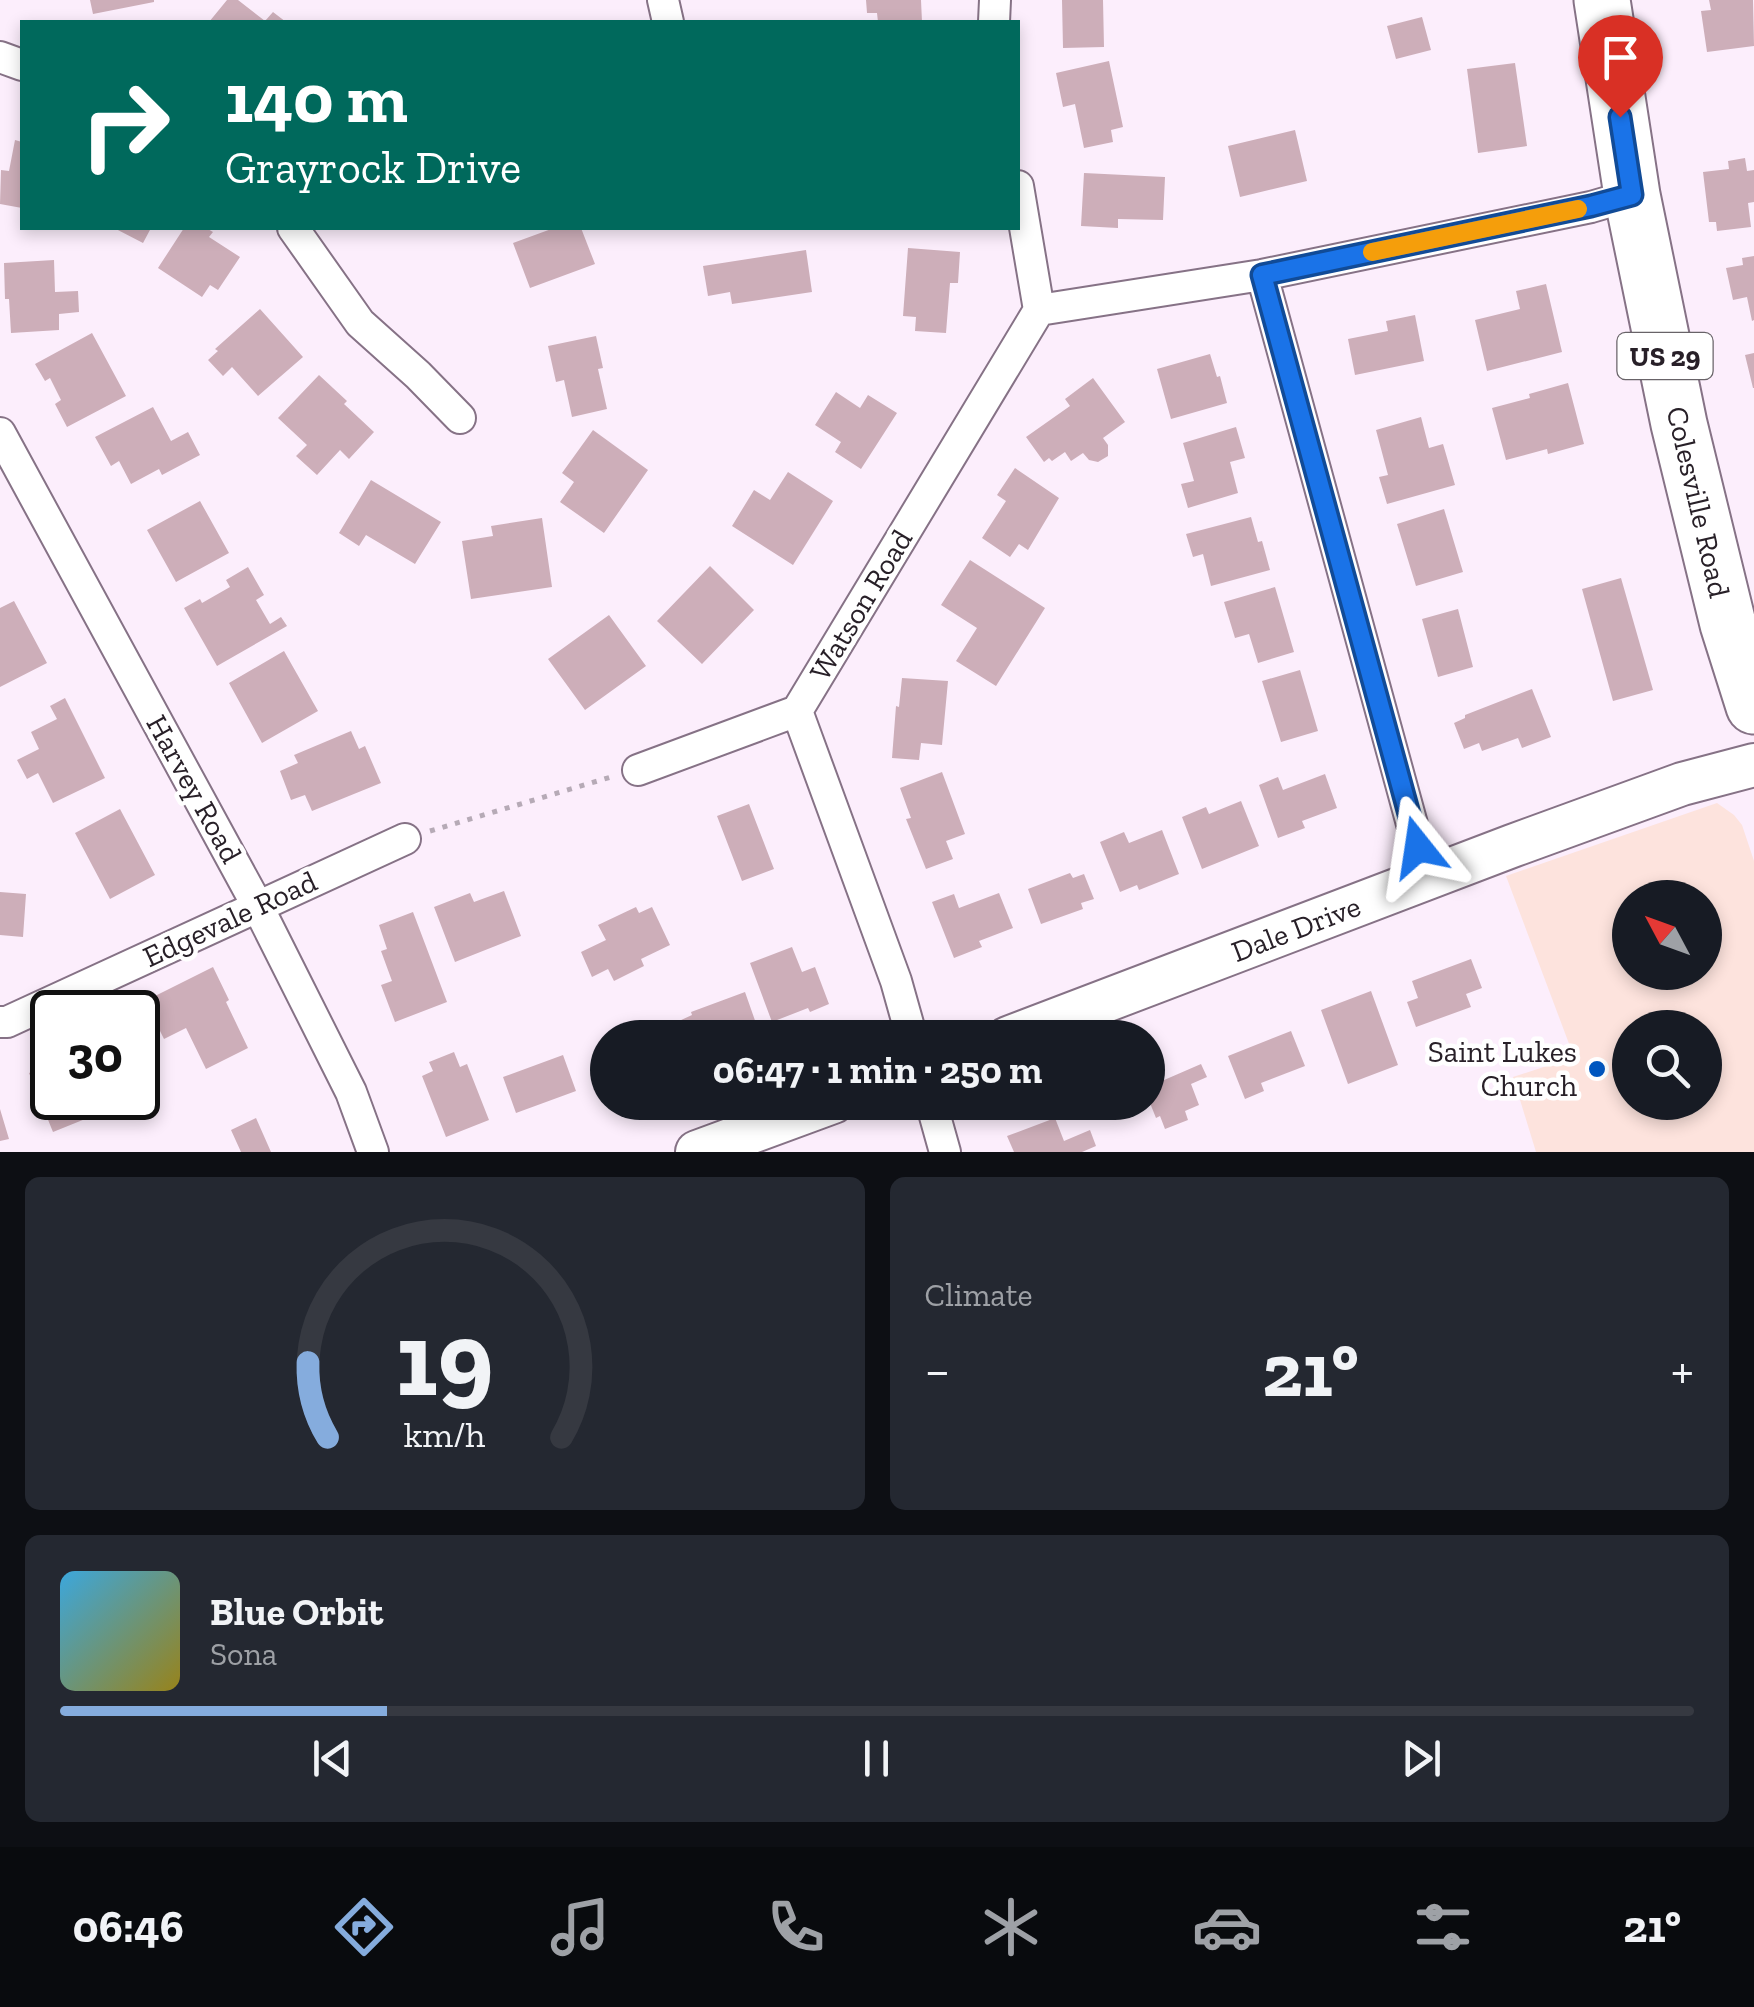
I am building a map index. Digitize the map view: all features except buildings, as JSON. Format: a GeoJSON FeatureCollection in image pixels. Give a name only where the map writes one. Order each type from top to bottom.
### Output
{"type":"FeatureCollection","features":[{"type":"Feature","properties":{"kind":"highway","name":"Colesville Road"},"geometry":{"type":"LineString","coordinates":[[1602,0],[1632,195],[1679,424],[1728,624],[1754,706]]}},
{"type":"Feature","properties":{"kind":"street"},"geometry":{"type":"LineString","coordinates":[[1020,198],[1039,310],[1262,275],[1632,195]]}},
{"type":"Feature","properties":{"kind":"street"},"geometry":{"type":"LineString","coordinates":[[294,230],[360,323],[460,418]]}},
{"type":"Feature","properties":{"kind":"street"},"geometry":{"type":"LineString","coordinates":[[1262,275],[1426,879]]}},
{"type":"Feature","properties":{"kind":"street","name":"Watson Road"},"geometry":{"type":"LineString","coordinates":[[907,1020],[797,711],[1039,310]]}},
{"type":"Feature","properties":{"kind":"street","name":"Harvey Road"},"geometry":{"type":"LineString","coordinates":[[0,433],[257,906],[350,1092],[373,1152]]}},
{"type":"Feature","properties":{"kind":"street"},"geometry":{"type":"LineString","coordinates":[[638,770],[797,711]]}},
{"type":"Feature","properties":{"kind":"street","name":"Dale Drive"},"geometry":{"type":"LineString","coordinates":[[1055,1020],[1682,784],[1754,765]]}},
{"type":"Feature","properties":{"kind":"street","name":"Edgevale Road"},"geometry":{"type":"LineString","coordinates":[[0,1022],[8,1022],[405,838]]}},
{"type":"Feature","properties":{"kind":"street"},"geometry":{"type":"LineString","coordinates":[[697,1152],[784,1120]]}},
{"type":"Feature","properties":{"kind":"street"},"geometry":{"type":"LineString","coordinates":[[935,1120],[945,1152]]}},
{"type":"Feature","properties":{"kind":"path"},"geometry":{"type":"LineString","coordinates":[[405,838],[638,770]]}},
{"type":"Feature","properties":{"kind":"shaded area"},"geometry":{"type":"Polygon","coordinates":[[[1717,803],[1742,825],[1754,861],[1754,1152],[1536,1152],[1513,1077],[1574,1057],[1506,876],[1717,803]]]}},
{"type":"Feature","properties":{"kind":"slow traffic"},"geometry":{"type":"LineString","coordinates":[[1372,252],[1578,209]]}},
{"type":"Feature","properties":{"kind":"place","name":"Saint Lukes Church"},"geometry":{"type":"Point","coordinates":[1597,1069]}},
{"type":"Feature","properties":{"kind":"route"},"geometry":{"type":"LineString","coordinates":[[1418,847],[1262,275],[1632,195],[1620,117]]}}]}
